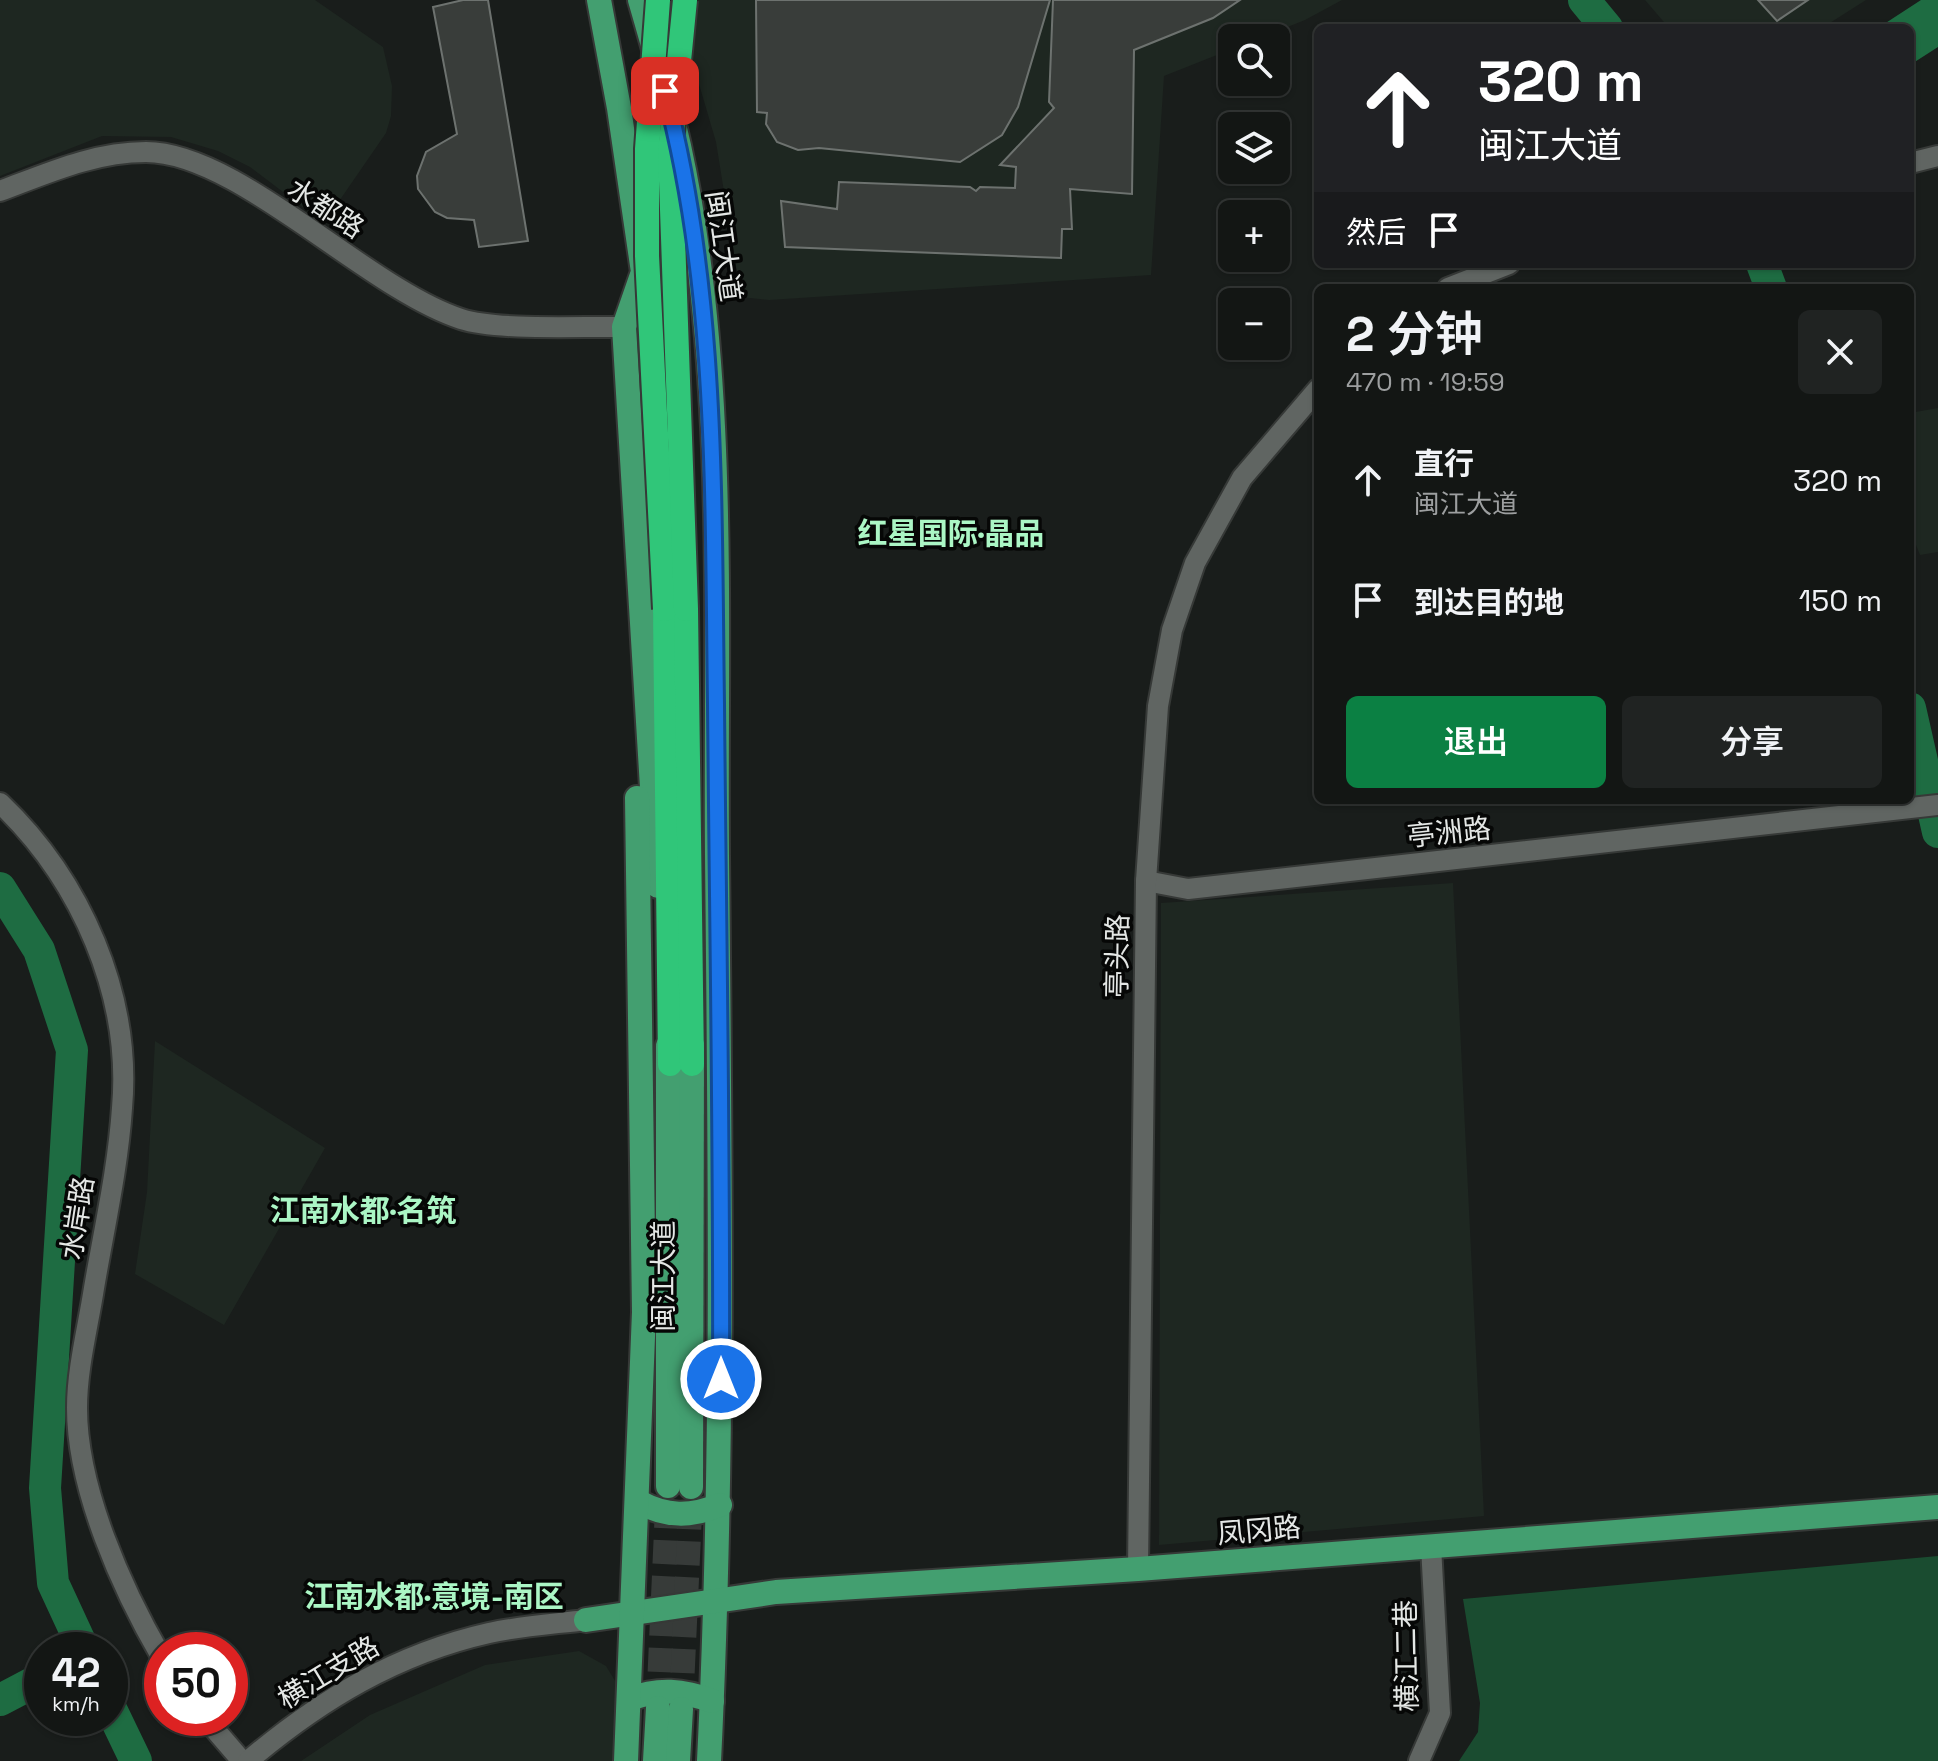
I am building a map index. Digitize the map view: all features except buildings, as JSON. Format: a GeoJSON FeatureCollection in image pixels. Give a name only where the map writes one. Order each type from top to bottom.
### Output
{"type":"FeatureCollection","features":[{"type":"Feature","properties":{"kind":"highway"},"geometry":{"type":"LineString","coordinates":[[658,0],[647,149],[647,256],[675,609]]}},
{"type":"Feature","properties":{"kind":"highway"},"geometry":{"type":"LineString","coordinates":[[681,1064],[670,152],[685,0]]}},
{"type":"Feature","properties":{"kind":"main road"},"geometry":{"type":"LineString","coordinates":[[599,0],[619,108],[643,272],[624,327],[633,500],[681,1064]]}},
{"type":"Feature","properties":{"kind":"main road","name":"闽江大道"},"geometry":{"type":"LineString","coordinates":[[640,0],[679,147],[702,299],[713,505]]}},
{"type":"Feature","properties":{"kind":"main road"},"geometry":{"type":"LineString","coordinates":[[626,1761],[639,1502],[644,1312],[633,500]]}},
{"type":"Feature","properties":{"kind":"main road"},"geometry":{"type":"LineString","coordinates":[[681,1064],[713,505]]}},
{"type":"Feature","properties":{"kind":"main road"},"geometry":{"type":"LineString","coordinates":[[709,1761],[720,1505],[713,505]]}},
{"type":"Feature","properties":{"kind":"main road","name":"闽江大道"},"geometry":{"type":"LineString","coordinates":[[680,1486],[681,1064]]}},
{"type":"Feature","properties":{"kind":"main road"},"geometry":{"type":"LineString","coordinates":[[639,1502],[659,1513],[696,1514],[720,1505]]}},
{"type":"Feature","properties":{"kind":"main road","name":"凤冈路"},"geometry":{"type":"LineString","coordinates":[[586,1620],[793,1591],[1138,1569],[1938,1507]]}},
{"type":"Feature","properties":{"kind":"main road"},"geometry":{"type":"LineString","coordinates":[[629,1699],[652,1691],[690,1692],[712,1701]]}},
{"type":"Feature","properties":{"kind":"main road"},"geometry":{"type":"LineString","coordinates":[[655,1761],[669,1708],[678,1761]]}},
{"type":"Feature","properties":{"kind":"street"},"geometry":{"type":"LineString","coordinates":[[650,36],[666,0]]}},
{"type":"Feature","properties":{"kind":"street","name":"水都路"},"geometry":{"type":"LineString","coordinates":[[0,191],[87,159],[148,152],[193,161],[255,195],[408,293],[462,320],[523,326],[624,327]]}},
{"type":"Feature","properties":{"kind":"street"},"geometry":{"type":"LineString","coordinates":[[1914,162],[1938,156]]}},
{"type":"Feature","properties":{"kind":"street"},"geometry":{"type":"LineString","coordinates":[[1458,284],[1499,268]]}},
{"type":"Feature","properties":{"kind":"street","name":"亭头路"},"geometry":{"type":"LineString","coordinates":[[1138,1569],[1146,881],[1158,706],[1165,659],[1181,599],[1195,563],[1242,478],[1314,394]]}},
{"type":"Feature","properties":{"kind":"street","name":"水岸路"},"geometry":{"type":"LineString","coordinates":[[0,803],[37,842],[71,894],[102,964],[118,1025],[123,1108],[77,1408],[84,1462],[101,1527],[148,1632]]}},
{"type":"Feature","properties":{"kind":"street","name":"亭洲路"},"geometry":{"type":"LineString","coordinates":[[1146,881],[1188,889],[1938,805]]}},
{"type":"Feature","properties":{"kind":"street","name":"横江二巷"},"geometry":{"type":"LineString","coordinates":[[1419,1761],[1440,1713],[1431,1546]]}},
{"type":"Feature","properties":{"kind":"street","name":"横江支路"},"geometry":{"type":"LineString","coordinates":[[245,1761],[315,1709],[398,1661],[488,1633],[586,1620]]}},
{"type":"Feature","properties":{"kind":"street"},"geometry":{"type":"LineString","coordinates":[[222,1736],[245,1761]]}},
{"type":"Feature","properties":{"kind":"shaded area"},"geometry":{"type":"Polygon","coordinates":[[[0,0],[315,0],[383,47],[392,86],[391,116],[386,133],[324,223],[250,167],[218,151],[171,137],[102,136],[0,176],[0,0]]]}},
{"type":"Feature","properties":{"kind":"shaded area"},"geometry":{"type":"Polygon","coordinates":[[[697,0],[1342,0],[1290,26],[1218,24],[1218,55],[1164,76],[1151,275],[769,300],[741,297],[716,142],[689,50],[697,0]]]}},
{"type":"Feature","properties":{"kind":"shaded area"},"geometry":{"type":"Polygon","coordinates":[[[1645,0],[1866,0],[1828,24],[1666,24],[1645,0]]]}},
{"type":"Feature","properties":{"kind":"shaded area"},"geometry":{"type":"Polygon","coordinates":[[[1921,0],[1938,0],[1938,47],[1914,62],[1914,24],[1884,24],[1921,0]]]}},
{"type":"Feature","properties":{"kind":"shaded area"},"geometry":{"type":"Polygon","coordinates":[[[1938,408],[1938,552],[1920,555],[1914,540],[1914,412],[1938,408]]]}},
{"type":"Feature","properties":{"kind":"shaded area"},"geometry":{"type":"Polygon","coordinates":[[[1453,883],[1484,1516],[1159,1545],[1161,903],[1453,883]]]}},
{"type":"Feature","properties":{"kind":"shaded area"},"geometry":{"type":"Polygon","coordinates":[[[155,1041],[325,1148],[224,1325],[135,1274],[147,1192],[155,1041]]]}},
{"type":"Feature","properties":{"kind":"shaded area"},"geometry":{"type":"Polygon","coordinates":[[[1938,1556],[1938,1761],[1459,1761],[1478,1732],[1480,1703],[1463,1599],[1938,1556]]]}},
{"type":"Feature","properties":{"kind":"shaded area"},"geometry":{"type":"Polygon","coordinates":[[[579,1651],[606,1666],[617,1684],[613,1761],[301,1761],[370,1715],[485,1665],[579,1651]]]}},
{"type":"Feature","properties":{"kind":"waterway"},"geometry":{"type":"LineString","coordinates":[[1584,0],[1604,24]]}},
{"type":"Feature","properties":{"kind":"waterway"},"geometry":{"type":"LineString","coordinates":[[1764,268],[1770,284]]}},
{"type":"Feature","properties":{"kind":"waterway"},"geometry":{"type":"LineString","coordinates":[[1914,726],[1938,832]]}},
{"type":"Feature","properties":{"kind":"waterway"},"geometry":{"type":"LineString","coordinates":[[0,888],[39,950],[72,1050],[45,1488],[53,1583],[76,1632]]}},
{"type":"Feature","properties":{"kind":"waterway"},"geometry":{"type":"LineString","coordinates":[[0,1700],[24,1687]]}},
{"type":"Feature","properties":{"kind":"waterway"},"geometry":{"type":"LineString","coordinates":[[124,1736],[136,1761]]}},
{"type":"Feature","properties":{"kind":"tunnel"},"geometry":{"type":"LineString","coordinates":[[658,1708],[668,1486]]}},
{"type":"Feature","properties":{"kind":"tunnel"},"geometry":{"type":"LineString","coordinates":[[681,1709],[691,1492]]}},
{"type":"Feature","properties":{"kind":"district","name":"红星国际·晶品"},"geometry":{"type":"Point","coordinates":[951,534]}},
{"type":"Feature","properties":{"kind":"district","name":"江南水都·名筑"},"geometry":{"type":"Point","coordinates":[363,1211]}},
{"type":"Feature","properties":{"kind":"district","name":"江南水都·意境-南区"},"geometry":{"type":"Point","coordinates":[434,1597]}},
{"type":"Feature","properties":{"kind":"route"},"geometry":{"type":"LineString","coordinates":[[665,91],[679,147],[699,275],[712,445],[721,1379]]}}]}
